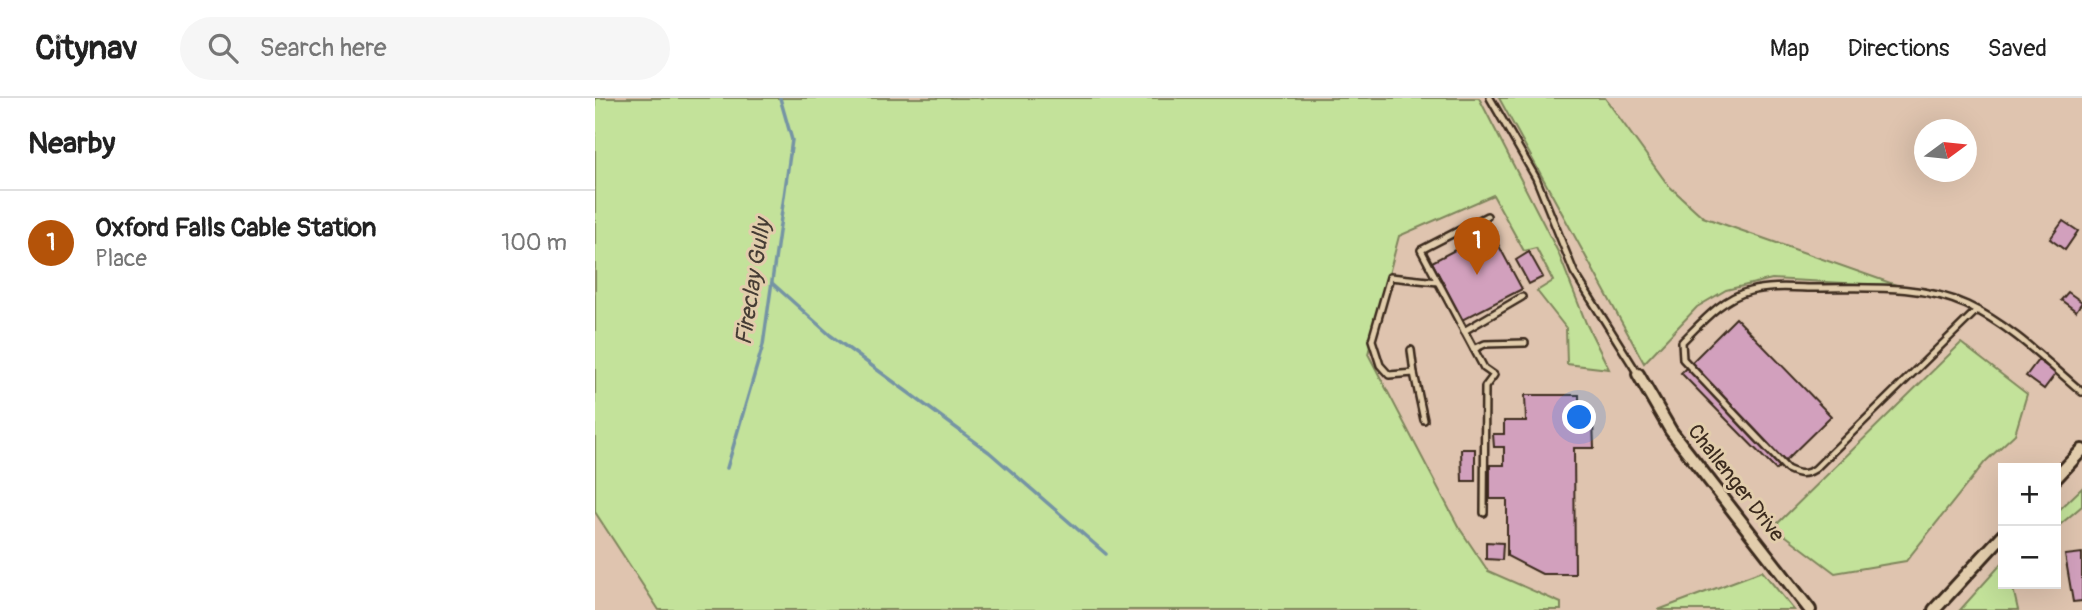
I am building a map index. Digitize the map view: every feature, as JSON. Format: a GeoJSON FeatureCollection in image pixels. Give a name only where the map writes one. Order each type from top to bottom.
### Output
{"type":"FeatureCollection","features":[{"type":"Feature","properties":{"kind":"street","name":"Challenger Drive"},"geometry":{"type":"LineString","coordinates":[[1638,374],[1671,431],[1810,610]]}},
{"type":"Feature","properties":{"kind":"street"},"geometry":{"type":"LineString","coordinates":[[2061,473],[2082,450]]}},
{"type":"Feature","properties":{"kind":"street"},"geometry":{"type":"LineString","coordinates":[[1934,610],[1998,540]]}},
{"type":"Feature","properties":{"kind":"lane"},"geometry":{"type":"LineString","coordinates":[[1490,98],[1536,178],[1574,272],[1638,374]]}},
{"type":"Feature","properties":{"kind":"lane"},"geometry":{"type":"LineString","coordinates":[[1484,513],[1485,387],[1494,375],[1484,368],[1421,250],[1487,216]]}},
{"type":"Feature","properties":{"kind":"lane"},"geometry":{"type":"LineString","coordinates":[[1414,373],[1388,375],[1380,365],[1372,340],[1390,277],[1438,282]]}},
{"type":"Feature","properties":{"kind":"lane"},"geometry":{"type":"LineString","coordinates":[[1976,311],[1807,474],[1787,469],[1683,359],[1682,342],[1713,310],[1749,291],[1776,288],[1907,290],[1942,296],[1967,305],[2018,337],[2082,392]]}},
{"type":"Feature","properties":{"kind":"lane"},"geometry":{"type":"LineString","coordinates":[[1464,331],[1522,297]]}},
{"type":"Feature","properties":{"kind":"lane"},"geometry":{"type":"LineString","coordinates":[[1474,349],[1485,344],[1525,343]]}},
{"type":"Feature","properties":{"kind":"lane"},"geometry":{"type":"LineString","coordinates":[[1411,350],[1425,420]]}},
{"type":"Feature","properties":{"kind":"green space"},"geometry":{"type":"Polygon","coordinates":[[[595,98],[1479,98],[1558,252],[1586,323],[1609,369],[1567,364],[1566,328],[1537,291],[1553,281],[1536,248],[1524,251],[1493,195],[1399,236],[1368,354],[1458,526],[1488,571],[1561,603],[1561,610],[659,610],[595,512],[595,98]]]}},
{"type":"Feature","properties":{"kind":"green space"},"geometry":{"type":"Polygon","coordinates":[[[1499,98],[1605,98],[1668,185],[1703,217],[1899,286],[1772,279],[1726,290],[1697,307],[1644,363],[1499,98]]]}},
{"type":"Feature","properties":{"kind":"green space"},"geometry":{"type":"Polygon","coordinates":[[[1961,343],[2027,394],[2015,434],[1985,462],[1906,561],[1835,573],[1774,527],[1961,343]]]}},
{"type":"Feature","properties":{"kind":"green space"},"geometry":{"type":"Polygon","coordinates":[[[2082,488],[2082,506],[2061,524],[2061,508],[2082,488]]]}},
{"type":"Feature","properties":{"kind":"green space"},"geometry":{"type":"Polygon","coordinates":[[[1998,568],[1998,589],[2013,589],[2018,610],[1960,610],[1998,568]]]}},
{"type":"Feature","properties":{"kind":"green space"},"geometry":{"type":"Polygon","coordinates":[[[1762,571],[1794,610],[1658,610],[1762,571]]]}},
{"type":"Feature","properties":{"kind":"building"},"geometry":{"type":"Polygon","coordinates":[[[2063,221],[2078,231],[2065,250],[2050,239],[2063,221]]]}},
{"type":"Feature","properties":{"kind":"building"},"geometry":{"type":"Polygon","coordinates":[[[1491,231],[1522,289],[1462,320],[1432,262],[1491,231]]]}},
{"type":"Feature","properties":{"kind":"building"},"geometry":{"type":"Polygon","coordinates":[[[1529,252],[1543,277],[1529,284],[1516,260],[1529,252]]]}},
{"type":"Feature","properties":{"kind":"building"},"geometry":{"type":"Polygon","coordinates":[[[2068,292],[2082,302],[2076,311],[2061,300],[2068,292]]]}},
{"type":"Feature","properties":{"kind":"building"},"geometry":{"type":"Polygon","coordinates":[[[1736,318],[1831,416],[1776,470],[1681,373],[1736,318]]]}},
{"type":"Feature","properties":{"kind":"building"},"geometry":{"type":"Polygon","coordinates":[[[2038,360],[2056,373],[2044,389],[2026,376],[2038,360]]]}},
{"type":"Feature","properties":{"kind":"building"},"geometry":{"type":"Polygon","coordinates":[[[1525,395],[1579,395],[1579,421],[1593,421],[1594,448],[1574,448],[1575,574],[1542,574],[1507,556],[1507,499],[1490,499],[1490,465],[1504,465],[1504,447],[1494,447],[1493,434],[1504,434],[1504,421],[1526,421],[1525,395]]]}},
{"type":"Feature","properties":{"kind":"building"},"geometry":{"type":"Polygon","coordinates":[[[1461,449],[1475,449],[1475,481],[1462,481],[1461,449]]]}},
{"type":"Feature","properties":{"kind":"building"},"geometry":{"type":"Polygon","coordinates":[[[1486,542],[1503,543],[1502,560],[1486,559],[1486,542]]]}},
{"type":"Feature","properties":{"kind":"building"},"geometry":{"type":"Polygon","coordinates":[[[2082,553],[2082,601],[2073,602],[2065,555],[2082,553]]]}},
{"type":"Feature","properties":{"kind":"waterway","name":"Fireclay Gully"},"geometry":{"type":"LineString","coordinates":[[727,468],[763,345],[792,140],[780,98]]}},
{"type":"Feature","properties":{"kind":"waterway"},"geometry":{"type":"LineString","coordinates":[[772,283],[830,335],[989,452],[1106,554]]}},
{"type":"Feature","properties":{"kind":"place","name":"Oxford Falls Cable Station"},"geometry":{"type":"Point","coordinates":[1477,275]}}]}
